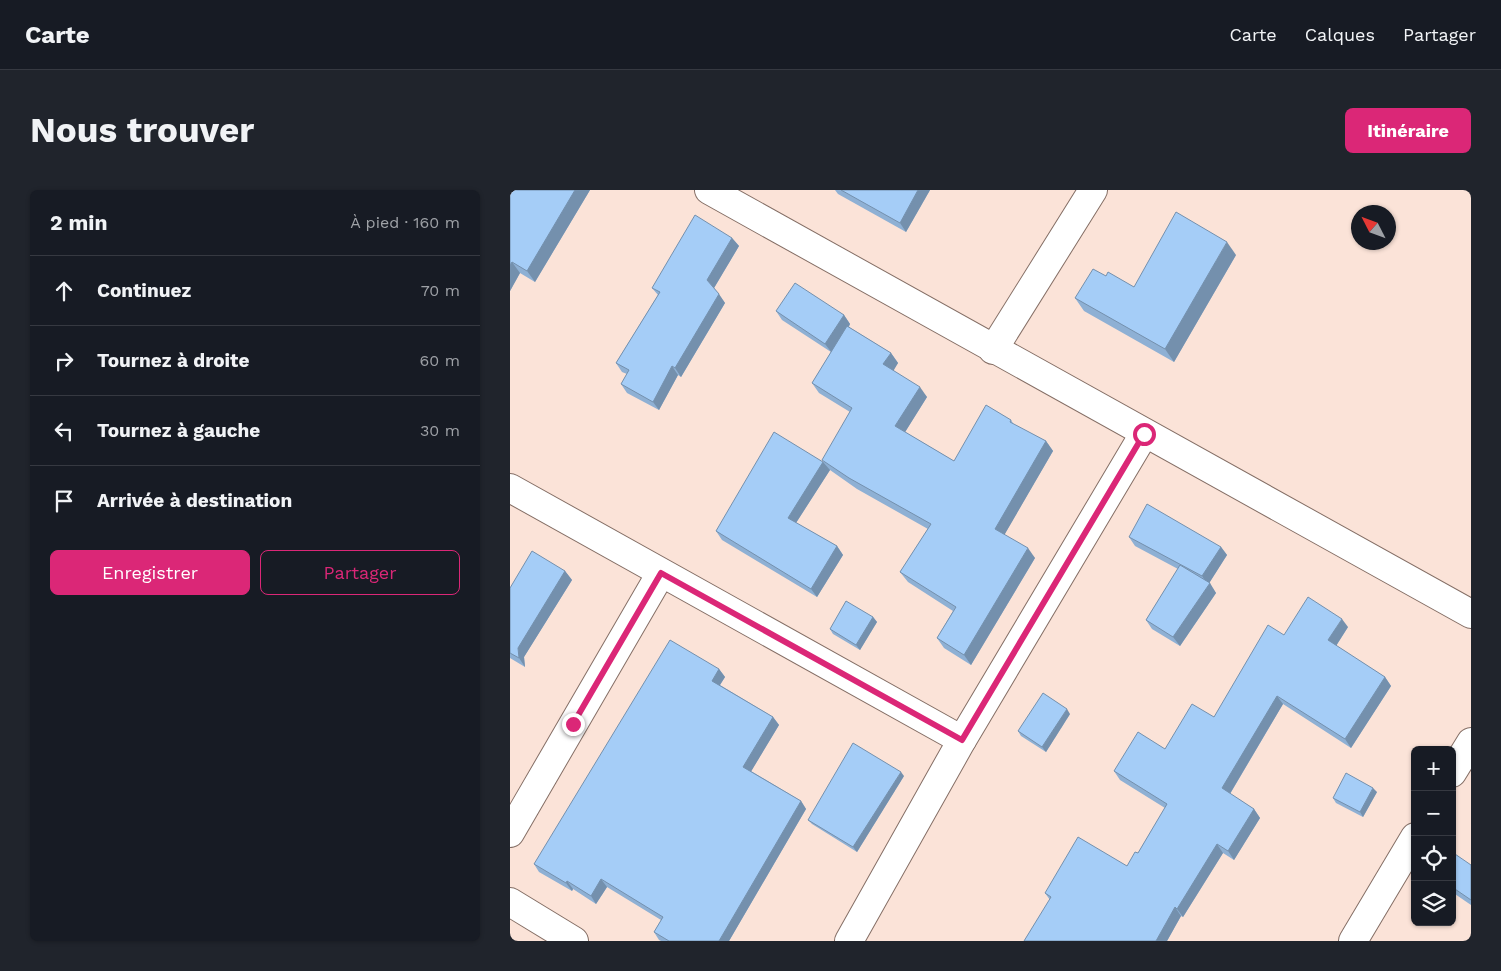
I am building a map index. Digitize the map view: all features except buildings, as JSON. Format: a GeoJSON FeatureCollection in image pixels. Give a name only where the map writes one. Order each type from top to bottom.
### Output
{"type":"FeatureCollection","features":[{"type":"Feature","properties":{"kind":"street"},"geometry":{"type":"LineString","coordinates":[[709,190],[743,198],[993,350],[1471,614]]}},
{"type":"Feature","properties":{"kind":"street"},"geometry":{"type":"LineString","coordinates":[[993,350],[1093,190]]}},
{"type":"Feature","properties":{"kind":"street"},"geometry":{"type":"LineString","coordinates":[[849,941],[962,740],[1144,434]]}},
{"type":"Feature","properties":{"kind":"street"},"geometry":{"type":"LineString","coordinates":[[510,488],[962,740]]}},
{"type":"Feature","properties":{"kind":"street"},"geometry":{"type":"LineString","coordinates":[[510,833],[661,573]]}},
{"type":"Feature","properties":{"kind":"street"},"geometry":{"type":"LineString","coordinates":[[1456,767],[1471,742]]}},
{"type":"Feature","properties":{"kind":"street"},"geometry":{"type":"LineString","coordinates":[[1353,941],[1411,844]]}},
{"type":"Feature","properties":{"kind":"street"},"geometry":{"type":"LineString","coordinates":[[510,902],[574,941]]}},
{"type":"Feature","properties":{"kind":"route"},"geometry":{"type":"LineString","coordinates":[[573,724],[661,573],[962,740],[1144,434]]}}]}
